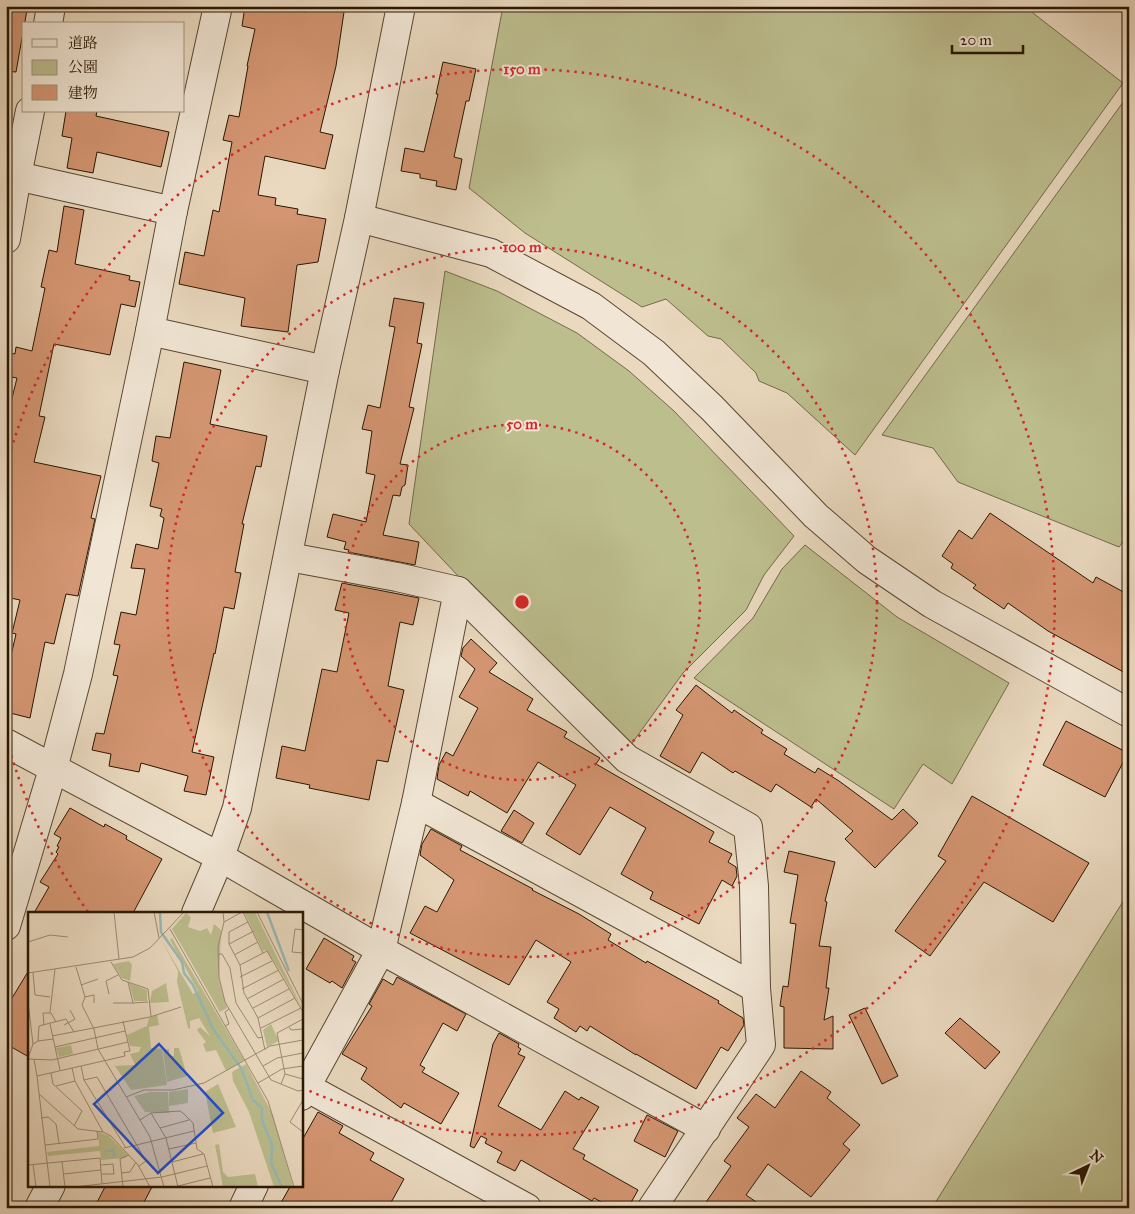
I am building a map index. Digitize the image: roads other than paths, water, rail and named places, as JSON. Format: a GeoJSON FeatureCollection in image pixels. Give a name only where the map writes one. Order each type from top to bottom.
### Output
{"type":"FeatureCollection","features":[{"type":"Feature","properties":{"kind":"street"},"geometry":{"type":"LineString","coordinates":[[48,22],[51,6]]}},
{"type":"Feature","properties":{"kind":"street"},"geometry":{"type":"LineString","coordinates":[[6,926],[53,769],[78,674],[150,331],[173,211],[218,6]]}},
{"type":"Feature","properties":{"kind":"street"},"geometry":{"type":"LineString","coordinates":[[196,912],[220,857],[237,808],[401,6]]}},
{"type":"Feature","properties":{"kind":"street"},"geometry":{"type":"LineString","coordinates":[[6,239],[30,112]]}},
{"type":"Feature","properties":{"kind":"street"},"geometry":{"type":"LineString","coordinates":[[17,176],[173,211]]}},
{"type":"Feature","properties":{"kind":"street"},"geometry":{"type":"LineString","coordinates":[[359,218],[491,253],[592,306],[654,353],[712,408],[816,516],[867,560],[932,604],[1129,713]]}},
{"type":"Feature","properties":{"kind":"street"},"geometry":{"type":"LineString","coordinates":[[150,331],[326,370]]}},
{"type":"Feature","properties":{"kind":"street"},"geometry":{"type":"LineString","coordinates":[[289,557],[458,591],[627,759],[748,827],[754,886],[756,988],[761,1045],[652,1208]]}},
{"type":"Feature","properties":{"kind":"street"},"geometry":{"type":"LineString","coordinates":[[458,591],[416,803],[381,950],[304,1091],[527,1208]]}},
{"type":"Feature","properties":{"kind":"street"},"geometry":{"type":"LineString","coordinates":[[6,743],[220,857],[381,950],[706,1129]]}},
{"type":"Feature","properties":{"kind":"street"},"geometry":{"type":"LineString","coordinates":[[416,803],[756,988]]}},
{"type":"Feature","properties":{"kind":"street"},"geometry":{"type":"LineString","coordinates":[[39,1208],[50,1186]]}},
{"type":"Feature","properties":{"kind":"street"},"geometry":{"type":"LineString","coordinates":[[243,1208],[254,1186]]}}]}
